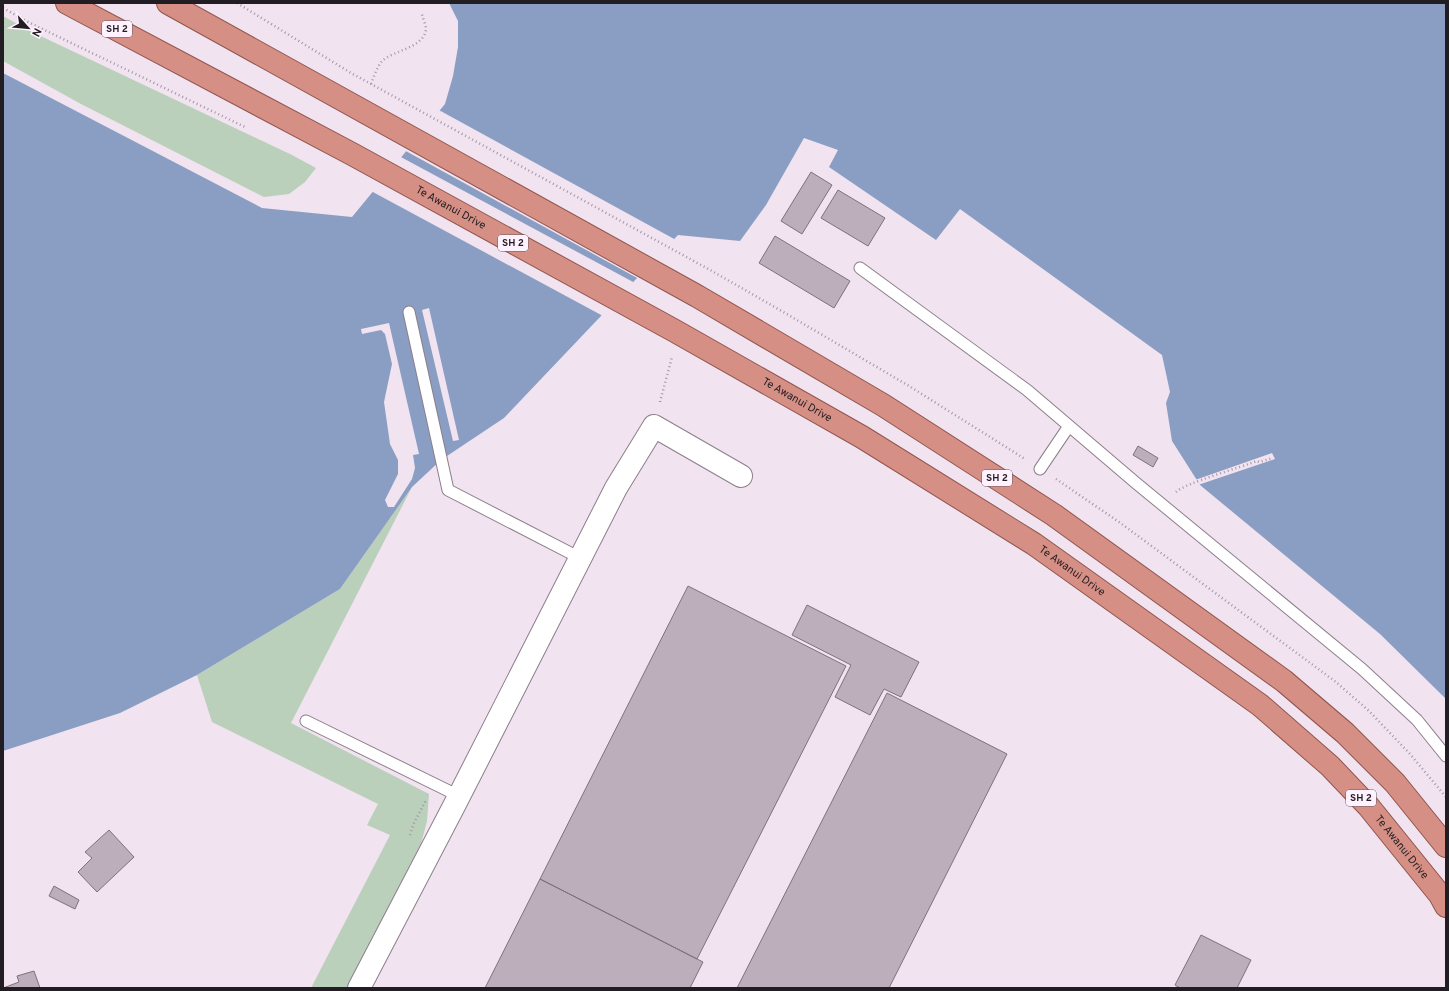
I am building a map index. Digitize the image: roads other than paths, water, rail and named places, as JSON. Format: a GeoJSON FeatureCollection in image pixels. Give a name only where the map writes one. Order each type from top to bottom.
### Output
{"type":"FeatureCollection","features":[{"type":"Feature","properties":{"kind":"highway","name":"Te Awanui Drive"},"geometry":{"type":"LineString","coordinates":[[67,3],[352,154],[675,331],[862,437],[1034,544],[1260,705],[1330,766],[1369,807],[1440,895],[1446,906]]}},
{"type":"Feature","properties":{"kind":"highway","name":"SH 2"},"geometry":{"type":"LineString","coordinates":[[168,3],[697,296],[883,405],[1054,515],[1284,681],[1345,733],[1395,783],[1446,846]]}},
{"type":"Feature","properties":{"kind":"street"},"geometry":{"type":"LineString","coordinates":[[359,988],[616,488],[654,426],[741,476]]}},
{"type":"Feature","properties":{"kind":"lane"},"geometry":{"type":"LineString","coordinates":[[860,268],[1027,390],[1136,483],[1362,669],[1417,720],[1446,756]]}},
{"type":"Feature","properties":{"kind":"lane"},"geometry":{"type":"LineString","coordinates":[[409,312],[448,490],[580,558]]}},
{"type":"Feature","properties":{"kind":"lane"},"geometry":{"type":"LineString","coordinates":[[1040,469],[1069,426]]}},
{"type":"Feature","properties":{"kind":"lane"},"geometry":{"type":"LineString","coordinates":[[306,721],[459,796]]}},
{"type":"Feature","properties":{"kind":"water"},"geometry":{"type":"Polygon","coordinates":[[[449,3],[1446,3],[1446,699],[1380,634],[1200,485],[1172,441],[1166,403],[1170,392],[1162,355],[960,209],[936,240],[829,167],[838,150],[804,138],[766,205],[740,241],[678,235],[504,418],[441,460],[412,487],[340,589],[197,675],[120,713],[3,751],[3,73],[262,208],[352,217],[445,104],[453,76],[458,47],[458,21],[449,3]]]}}]}
